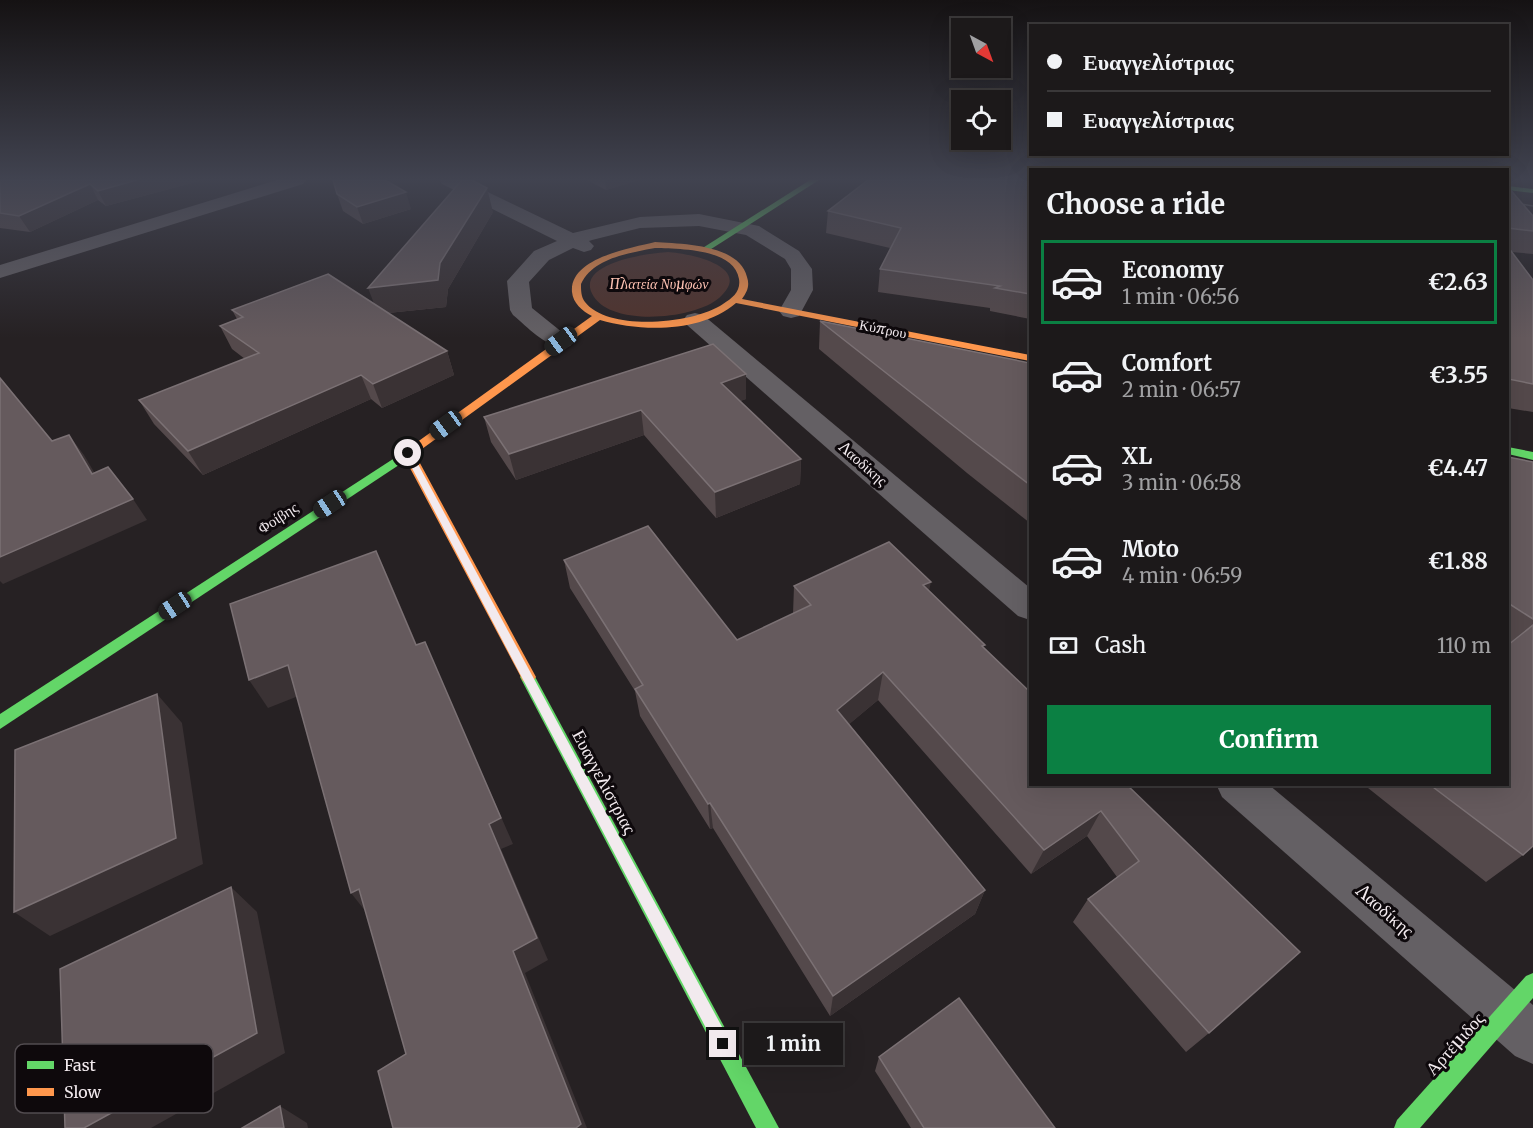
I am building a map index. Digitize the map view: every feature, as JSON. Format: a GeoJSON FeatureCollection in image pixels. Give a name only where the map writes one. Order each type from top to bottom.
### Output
{"type":"FeatureCollection","features":[{"type":"Feature","properties":{"kind":"street"},"geometry":{"type":"LineString","coordinates":[[0,272],[127,233]]}},
{"type":"Feature","properties":{"kind":"street"},"geometry":{"type":"LineString","coordinates":[[557,233],[607,256]]}},
{"type":"Feature","properties":{"kind":"street"},"geometry":{"type":"LineString","coordinates":[[561,341],[540,330],[525,317],[517,303],[516,289],[522,274],[534,261],[570,239],[591,233]]}},
{"type":"Feature","properties":{"kind":"street"},"geometry":{"type":"LineString","coordinates":[[705,249],[731,233]]}},
{"type":"Feature","properties":{"kind":"street"},"geometry":{"type":"LineString","coordinates":[[750,233],[774,242],[798,262],[804,273],[805,286],[800,299],[791,311]]}},
{"type":"Feature","properties":{"kind":"street"},"geometry":{"type":"LineString","coordinates":[[655,245],[705,249],[738,265],[745,276],[744,288],[725,308],[695,320],[644,325],[620,322],[600,315],[579,301],[576,283],[589,267],[607,256],[655,245]]}},
{"type":"Feature","properties":{"kind":"street","name":"Κύπρου"},"geometry":{"type":"LineString","coordinates":[[735,300],[1029,358]]}},
{"type":"Feature","properties":{"kind":"street","name":"Φοίβης"},"geometry":{"type":"LineString","coordinates":[[0,722],[408,453],[600,315]]}},
{"type":"Feature","properties":{"kind":"street","name":"Λαοδίκης"},"geometry":{"type":"LineString","coordinates":[[695,320],[1029,606]]}},
{"type":"Feature","properties":{"kind":"street"},"geometry":{"type":"LineString","coordinates":[[1509,451],[1533,456]]}},
{"type":"Feature","properties":{"kind":"street","name":"Ευαγγελίστριας"},"geometry":{"type":"LineString","coordinates":[[408,453],[768,1128]]}},
{"type":"Feature","properties":{"kind":"street","name":"Λαοδίκης"},"geometry":{"type":"LineString","coordinates":[[1240,786],[1524,1012]]}},
{"type":"Feature","properties":{"kind":"street","name":"Αρτέμιδος"},"geometry":{"type":"LineString","coordinates":[[1405,1128],[1524,1012]]}},
{"type":"Feature","properties":{"kind":"path"},"geometry":{"type":"LineString","coordinates":[[600,315],[603,305],[611,294],[627,285],[679,280],[693,276],[702,267],[705,249]]}},
{"type":"Feature","properties":{"kind":"green space","name":"Πλατεία Νυμφών"},"geometry":{"type":"Polygon","coordinates":[[[668,252],[689,255],[714,263],[729,277],[728,287],[719,298],[708,305],[692,311],[655,317],[619,313],[604,307],[594,297],[590,285],[593,276],[603,268],[631,258],[668,252]]]}},
{"type":"Feature","properties":{"kind":"building"},"geometry":{"type":"Polygon","coordinates":[[[416,233],[459,233],[440,263],[438,280],[368,288],[416,233]]]}},
{"type":"Feature","properties":{"kind":"building"},"geometry":{"type":"Polygon","coordinates":[[[899,233],[1029,233],[1029,294],[995,288],[1000,286],[880,269],[899,233]]]}},
{"type":"Feature","properties":{"kind":"building"},"geometry":{"type":"Polygon","coordinates":[[[1509,248],[1533,280],[1533,384],[1509,379],[1509,248]]]}},
{"type":"Feature","properties":{"kind":"building"},"geometry":{"type":"Polygon","coordinates":[[[328,274],[447,351],[373,384],[361,375],[188,451],[139,400],[259,353],[220,326],[243,317],[232,310],[328,274]]]}},
{"type":"Feature","properties":{"kind":"building"},"geometry":{"type":"Polygon","coordinates":[[[820,321],[1029,363],[1029,484],[820,321]]]}},
{"type":"Feature","properties":{"kind":"building"},"geometry":{"type":"Polygon","coordinates":[[[713,344],[746,374],[721,383],[801,459],[715,492],[641,410],[509,454],[484,417],[713,344]]]}},
{"type":"Feature","properties":{"kind":"building"},"geometry":{"type":"Polygon","coordinates":[[[0,378],[52,441],[69,435],[92,474],[108,467],[133,499],[0,557],[0,378]]]}},
{"type":"Feature","properties":{"kind":"building"},"geometry":{"type":"Polygon","coordinates":[[[1509,457],[1533,462],[1533,619],[1509,604],[1509,457]]]}},
{"type":"Feature","properties":{"kind":"building"},"geometry":{"type":"Polygon","coordinates":[[[648,526],[737,640],[811,605],[794,586],[889,542],[931,582],[923,585],[1029,691],[1029,786],[1128,786],[1300,952],[1209,1033],[1088,899],[1139,861],[1101,811],[1044,850],[883,672],[837,710],[985,890],[833,996],[635,689],[643,685],[564,560],[648,526]]]}},
{"type":"Feature","properties":{"kind":"building"},"geometry":{"type":"Polygon","coordinates":[[[376,551],[416,645],[425,642],[501,818],[489,824],[537,938],[513,951],[581,1124],[576,1128],[393,1128],[378,1071],[406,1054],[359,889],[351,893],[288,665],[249,680],[230,604],[376,551]]]}},
{"type":"Feature","properties":{"kind":"building"},"geometry":{"type":"Polygon","coordinates":[[[1533,625],[1533,846],[1523,855],[1432,786],[1509,786],[1509,644],[1533,625]]]}},
{"type":"Feature","properties":{"kind":"building"},"geometry":{"type":"Polygon","coordinates":[[[157,694],[176,838],[14,912],[15,750],[157,694]]]}},
{"type":"Feature","properties":{"kind":"building"},"geometry":{"type":"Polygon","coordinates":[[[231,887],[257,1033],[213,1057],[213,1044],[62,1044],[60,969],[231,887]]]}},
{"type":"Feature","properties":{"kind":"building"},"geometry":{"type":"Polygon","coordinates":[[[959,998],[1055,1128],[924,1128],[879,1057],[959,998]]]}},
{"type":"Feature","properties":{"kind":"building"},"geometry":{"type":"Polygon","coordinates":[[[280,1106],[284,1128],[242,1128],[280,1106]]]}},
{"type":"Feature","properties":{"kind":"building"},"geometry":{"type":"Polygon","coordinates":[[[65,1113],[111,1113],[84,1128],[65,1128],[65,1113]]]}},
{"type":"Feature","properties":{"kind":"traffic: fast"},"geometry":{"type":"LineString","coordinates":[[705,249],[731,233]]}},
{"type":"Feature","properties":{"kind":"traffic: fast"},"geometry":{"type":"LineString","coordinates":[[1509,451],[1533,456]]}},
{"type":"Feature","properties":{"kind":"traffic: fast"},"geometry":{"type":"LineString","coordinates":[[0,722],[410,452]]}},
{"type":"Feature","properties":{"kind":"traffic: fast"},"geometry":{"type":"LineString","coordinates":[[528,677],[768,1128]]}},
{"type":"Feature","properties":{"kind":"traffic: fast"},"geometry":{"type":"LineString","coordinates":[[1405,1128],[1533,983]]}},
{"type":"Feature","properties":{"kind":"traffic: slow"},"geometry":{"type":"LineString","coordinates":[[655,245],[694,248],[722,255],[733,261],[741,270],[744,281],[742,292],[726,307],[711,314],[694,320],[655,325],[618,322],[604,318],[581,304],[577,296],[576,284],[581,274],[591,266],[617,254],[655,245]]}},
{"type":"Feature","properties":{"kind":"traffic: slow"},"geometry":{"type":"LineString","coordinates":[[735,300],[1029,358]]}},
{"type":"Feature","properties":{"kind":"traffic: slow"},"geometry":{"type":"LineString","coordinates":[[410,452],[600,315]]}},
{"type":"Feature","properties":{"kind":"traffic: slow"},"geometry":{"type":"LineString","coordinates":[[408,453],[528,677]]}},
{"type":"Feature","properties":{"kind":"route"},"geometry":{"type":"LineString","coordinates":[[408,453],[723,1044]]}}]}
